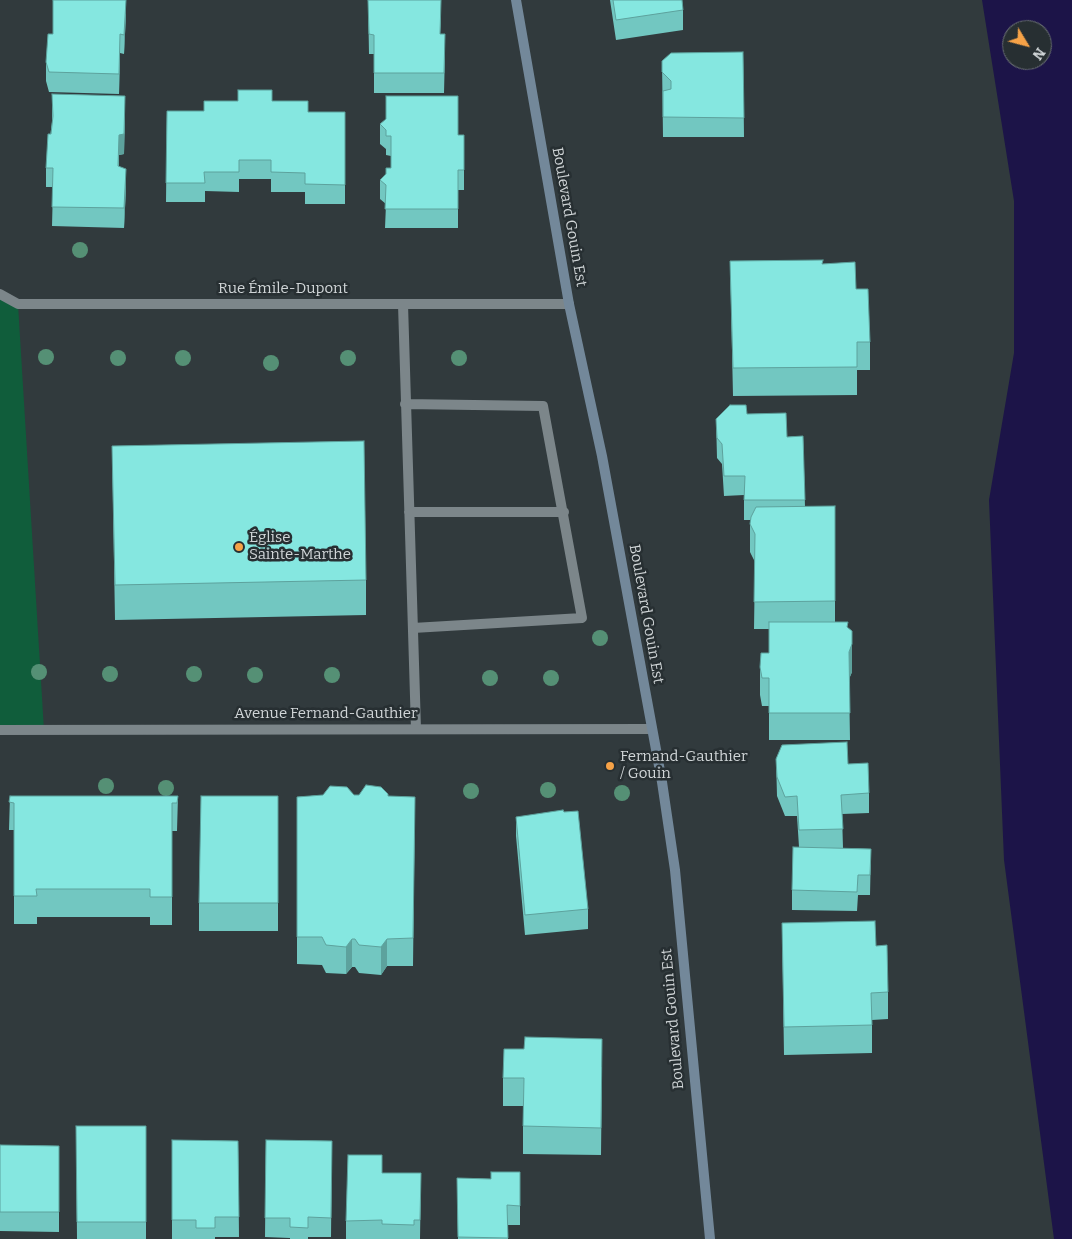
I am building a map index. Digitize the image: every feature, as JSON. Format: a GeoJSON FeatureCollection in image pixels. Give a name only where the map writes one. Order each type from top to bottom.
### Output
{"type":"FeatureCollection","features":[{"type":"Feature","properties":{"kind":"street","name":"Boulevard Gouin Est"},"geometry":{"type":"LineString","coordinates":[[516,0],[569,304],[602,456],[662,782],[675,870],[710,1239]]}},
{"type":"Feature","properties":{"kind":"street","name":"Rue Émile-Dupont"},"geometry":{"type":"LineString","coordinates":[[0,294],[18,304],[569,304]]}},
{"type":"Feature","properties":{"kind":"street"},"geometry":{"type":"LineString","coordinates":[[402,304],[416,729]]}},
{"type":"Feature","properties":{"kind":"street"},"geometry":{"type":"LineString","coordinates":[[405,404],[543,406],[582,618],[413,628]]}},
{"type":"Feature","properties":{"kind":"street"},"geometry":{"type":"LineString","coordinates":[[409,512],[564,512]]}},
{"type":"Feature","properties":{"kind":"street","name":"Avenue Fernand-Gauthier"},"geometry":{"type":"LineString","coordinates":[[0,730],[652,729]]}},
{"type":"Feature","properties":{"kind":"green space"},"geometry":{"type":"Polygon","coordinates":[[[0,294],[18,304],[44,730],[0,730],[0,294]]]}},
{"type":"Feature","properties":{"kind":"shaded area"},"geometry":{"type":"Polygon","coordinates":[[[982,0],[1072,0],[1072,1239],[1054,1239],[1004,860],[989,500],[1014,353],[1014,201],[982,0]]]}},
{"type":"Feature","properties":{"kind":"building"},"geometry":{"type":"Polygon","coordinates":[[[53,0],[126,0],[124,35],[120,34],[119,74],[49,72],[46,62],[48,34],[53,34],[53,0]]]}},
{"type":"Feature","properties":{"kind":"building"},"geometry":{"type":"Polygon","coordinates":[[[368,0],[441,0],[440,34],[445,34],[444,73],[374,73],[374,35],[369,34],[368,0]]]}},
{"type":"Feature","properties":{"kind":"building"},"geometry":{"type":"Polygon","coordinates":[[[613,0],[682,0],[683,10],[616,20],[613,0]]]}},
{"type":"Feature","properties":{"kind":"building"},"geometry":{"type":"Polygon","coordinates":[[[743,52],[744,118],[663,117],[663,91],[671,89],[671,81],[662,72],[662,61],[671,53],[743,52]]]}},
{"type":"Feature","properties":{"kind":"building"},"geometry":{"type":"Polygon","coordinates":[[[238,90],[272,90],[272,101],[308,101],[308,112],[345,112],[345,185],[305,184],[305,173],[271,172],[271,160],[239,160],[239,172],[204,172],[205,183],[166,183],[167,111],[204,111],[204,101],[238,101],[238,90]]]}},
{"type":"Feature","properties":{"kind":"building"},"geometry":{"type":"Polygon","coordinates":[[[52,94],[125,96],[124,134],[119,135],[118,166],[126,169],[124,208],[52,207],[53,168],[46,168],[48,134],[51,134],[53,116],[52,94]]]}},
{"type":"Feature","properties":{"kind":"building"},"geometry":{"type":"Polygon","coordinates":[[[386,96],[458,96],[458,135],[464,135],[464,170],[458,170],[458,209],[385,209],[386,185],[380,180],[386,174],[386,168],[391,168],[391,136],[386,136],[386,130],[380,124],[386,119],[386,96]]]}},
{"type":"Feature","properties":{"kind":"building"},"geometry":{"type":"Polygon","coordinates":[[[823,260],[822,264],[855,262],[856,289],[868,289],[870,342],[857,342],[857,367],[733,368],[730,261],[823,260]]]}},
{"type":"Feature","properties":{"kind":"building"},"geometry":{"type":"Polygon","coordinates":[[[730,405],[746,405],[747,414],[786,413],[787,437],[803,436],[805,500],[744,500],[745,476],[724,476],[722,444],[717,438],[716,419],[730,405]]]}},
{"type":"Feature","properties":{"kind":"building","name":"Église Sainte-Marthe"},"geometry":{"type":"Polygon","coordinates":[[[364,441],[366,580],[115,585],[112,446],[364,441]]]}},
{"type":"Feature","properties":{"kind":"building"},"geometry":{"type":"Polygon","coordinates":[[[835,506],[835,601],[754,602],[755,534],[750,524],[756,507],[835,506]]]}},
{"type":"Feature","properties":{"kind":"building"},"geometry":{"type":"Polygon","coordinates":[[[769,622],[848,622],[847,627],[852,631],[852,644],[849,652],[850,713],[769,713],[769,678],[762,678],[760,667],[761,653],[769,653],[769,622]]]}},
{"type":"Feature","properties":{"kind":"building"},"geometry":{"type":"Polygon","coordinates":[[[847,742],[848,764],[868,763],[869,793],[841,795],[843,829],[799,830],[797,796],[785,797],[777,777],[776,759],[782,745],[847,742]]]}},
{"type":"Feature","properties":{"kind":"building"},"geometry":{"type":"Polygon","coordinates":[[[366,785],[381,787],[388,796],[415,797],[413,938],[387,939],[381,947],[359,945],[355,939],[352,939],[346,947],[326,945],[322,937],[297,937],[297,797],[323,795],[330,786],[347,787],[354,795],[359,795],[366,785]]]}},
{"type":"Feature","properties":{"kind":"building"},"geometry":{"type":"Polygon","coordinates":[[[10,796],[178,796],[177,803],[172,803],[172,897],[150,897],[150,889],[36,889],[37,896],[14,896],[14,803],[9,802],[10,796]]]}},
{"type":"Feature","properties":{"kind":"building"},"geometry":{"type":"Polygon","coordinates":[[[201,796],[278,796],[278,903],[199,903],[201,796]]]}},
{"type":"Feature","properties":{"kind":"building"},"geometry":{"type":"Polygon","coordinates":[[[563,810],[564,812],[578,811],[588,909],[525,915],[516,817],[563,810]]]}},
{"type":"Feature","properties":{"kind":"building"},"geometry":{"type":"Polygon","coordinates":[[[793,847],[871,849],[870,875],[858,875],[857,892],[792,890],[793,847]]]}},
{"type":"Feature","properties":{"kind":"building"},"geometry":{"type":"Polygon","coordinates":[[[875,921],[876,946],[887,945],[888,992],[871,993],[872,1025],[784,1027],[782,923],[875,921]]]}},
{"type":"Feature","properties":{"kind":"building"},"geometry":{"type":"Polygon","coordinates":[[[525,1037],[602,1039],[601,1128],[523,1126],[524,1078],[503,1078],[504,1049],[524,1049],[525,1037]]]}},
{"type":"Feature","properties":{"kind":"building"},"geometry":{"type":"Polygon","coordinates":[[[76,1126],[146,1126],[146,1222],[77,1222],[76,1126]]]}},
{"type":"Feature","properties":{"kind":"building"},"geometry":{"type":"Polygon","coordinates":[[[172,1140],[238,1141],[239,1217],[215,1217],[215,1228],[196,1228],[196,1220],[172,1220],[172,1140]]]}},
{"type":"Feature","properties":{"kind":"building"},"geometry":{"type":"Polygon","coordinates":[[[266,1140],[332,1141],[331,1218],[308,1217],[308,1228],[290,1227],[290,1218],[265,1218],[266,1140]]]}},
{"type":"Feature","properties":{"kind":"building"},"geometry":{"type":"Polygon","coordinates":[[[0,1145],[59,1146],[59,1212],[0,1212],[0,1145]]]}},
{"type":"Feature","properties":{"kind":"building"},"geometry":{"type":"Polygon","coordinates":[[[348,1155],[382,1155],[382,1173],[421,1173],[420,1220],[414,1220],[414,1225],[382,1224],[382,1220],[346,1221],[348,1155]]]}},
{"type":"Feature","properties":{"kind":"building"},"geometry":{"type":"Polygon","coordinates":[[[491,1172],[520,1172],[520,1206],[507,1205],[508,1238],[458,1237],[457,1178],[491,1179],[491,1172]]]}},
{"type":"Feature","properties":{"kind":"place","name":"Église Sainte-Marthe"},"geometry":{"type":"Point","coordinates":[239,547]}},
{"type":"Feature","properties":{"kind":"place","name":"Fernand-Gauthier / Gouin"},"geometry":{"type":"Point","coordinates":[610,766]}}]}
